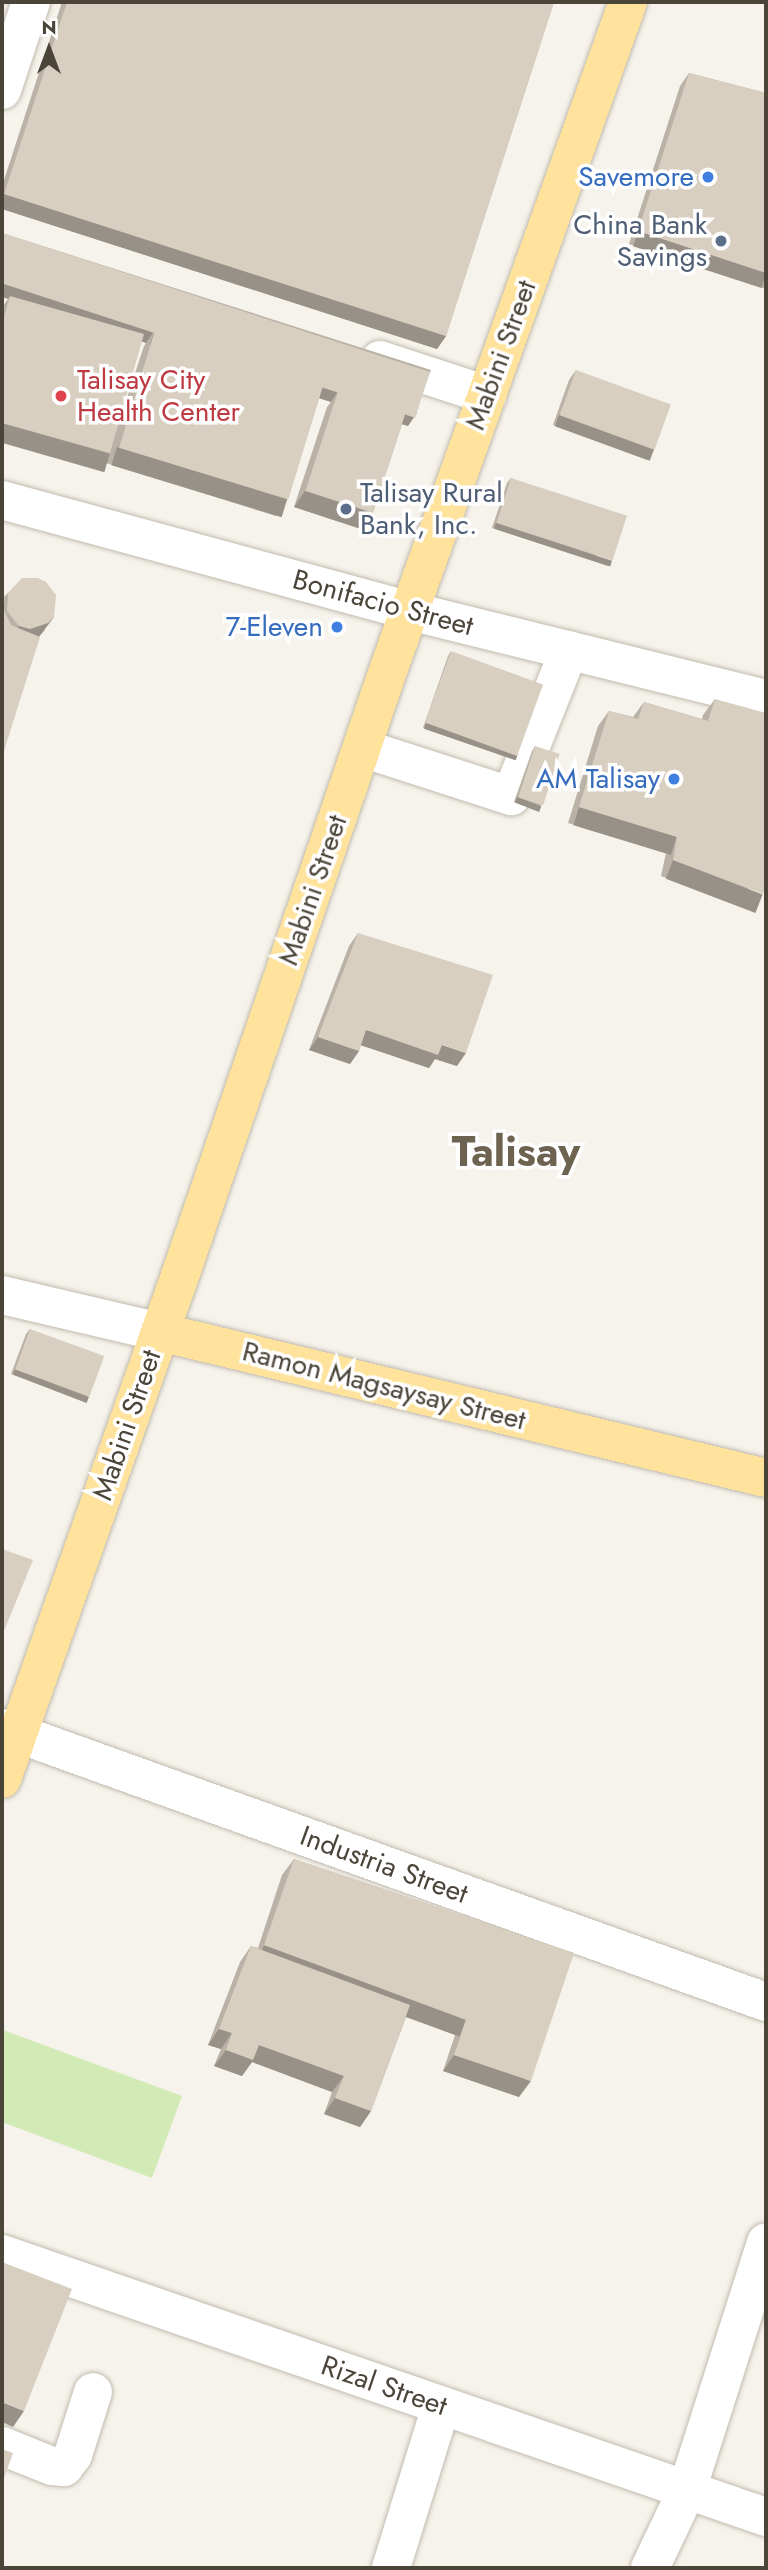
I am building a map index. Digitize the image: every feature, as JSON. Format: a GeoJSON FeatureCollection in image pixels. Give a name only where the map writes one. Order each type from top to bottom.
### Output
{"type":"FeatureCollection","features":[{"type":"Feature","properties":{"kind":"main road","name":"Mabini Street"},"geometry":{"type":"LineString","coordinates":[[2,1779],[10,1731],[160,1332],[410,611],[628,2]]}},
{"type":"Feature","properties":{"kind":"main road","name":"Ramon Magsaysay Street"},"geometry":{"type":"LineString","coordinates":[[160,1332],[766,1478]]}},
{"type":"Feature","properties":{"kind":"street"},"geometry":{"type":"LineString","coordinates":[[2,90],[31,2]]}},
{"type":"Feature","properties":{"kind":"street"},"geometry":{"type":"LineString","coordinates":[[342,348],[487,395]]}},
{"type":"Feature","properties":{"kind":"street","name":"Bonifacio Street"},"geometry":{"type":"LineString","coordinates":[[2,500],[410,611],[766,699]]}},
{"type":"Feature","properties":{"kind":"street"},"geometry":{"type":"LineString","coordinates":[[362,748],[511,796],[569,650]]}},
{"type":"Feature","properties":{"kind":"street","name":"Ramon Magsaysay Street"},"geometry":{"type":"LineString","coordinates":[[2,1295],[160,1332]]}},
{"type":"Feature","properties":{"kind":"street","name":"Industria Street"},"geometry":{"type":"LineString","coordinates":[[10,1731],[766,2002]]}},
{"type":"Feature","properties":{"kind":"street"},"geometry":{"type":"LineString","coordinates":[[650,2568],[687,2490],[766,2242]]}},
{"type":"Feature","properties":{"kind":"street","name":"Rizal Street"},"geometry":{"type":"LineString","coordinates":[[2,2254],[766,2517]]}},
{"type":"Feature","properties":{"kind":"street"},"geometry":{"type":"LineString","coordinates":[[2,2446],[52,2466],[65,2467],[72,2455],[93,2392]]}},
{"type":"Feature","properties":{"kind":"street"},"geometry":{"type":"LineString","coordinates":[[391,2568],[441,2406]]}},
{"type":"Feature","properties":{"kind":"green space"},"geometry":{"type":"Polygon","coordinates":[[[3,2030],[182,2096],[152,2178],[2,2122],[3,2030]]]}},
{"type":"Feature","properties":{"kind":"building"},"geometry":{"type":"Polygon","coordinates":[[[67,2],[554,2],[446,336],[4,194],[67,2]]]}},
{"type":"Feature","properties":{"kind":"building","name":"Savemore"},"geometry":{"type":"Polygon","coordinates":[[[689,73],[766,93],[766,273],[638,231],[689,73]]]}},
{"type":"Feature","properties":{"kind":"building"},"geometry":{"type":"Polygon","coordinates":[[[2,233],[430,372],[415,418],[2,283],[2,233]]]}},
{"type":"Feature","properties":{"kind":"building","name":"Talisay City Health Center"},"geometry":{"type":"Polygon","coordinates":[[[10,296],[144,334],[110,453],[2,423],[2,324],[10,296]]]}},
{"type":"Feature","properties":{"kind":"building"},"geometry":{"type":"Polygon","coordinates":[[[155,330],[324,382],[288,499],[119,448],[155,330]]]}},
{"type":"Feature","properties":{"kind":"building"},"geometry":{"type":"Polygon","coordinates":[[[576,370],[671,405],[654,450],[560,415],[576,370]]]}},
{"type":"Feature","properties":{"kind":"building"},"geometry":{"type":"Polygon","coordinates":[[[338,391],[406,413],[373,513],[306,491],[338,391]]]}},
{"type":"Feature","properties":{"kind":"building"},"geometry":{"type":"Polygon","coordinates":[[[511,478],[627,516],[613,560],[496,523],[511,478]]]}},
{"type":"Feature","properties":{"kind":"building"},"geometry":{"type":"Polygon","coordinates":[[[22,578],[38,578],[46,582],[56,595],[54,617],[48,623],[30,629],[19,626],[7,611],[8,593],[22,578]]]}},
{"type":"Feature","properties":{"kind":"building"},"geometry":{"type":"Polygon","coordinates":[[[2,595],[5,596],[3,608],[11,625],[40,637],[2,757],[2,595]]]}},
{"type":"Feature","properties":{"kind":"building"},"geometry":{"type":"Polygon","coordinates":[[[451,651],[543,685],[517,756],[425,722],[451,651]]]}},
{"type":"Feature","properties":{"kind":"building","name":"AM Talisay"},"geometry":{"type":"Polygon","coordinates":[[[715,699],[766,713],[766,884],[763,894],[673,860],[677,837],[579,807],[609,711],[638,719],[644,702],[708,721],[715,699]]]}},
{"type":"Feature","properties":{"kind":"building"},"geometry":{"type":"Polygon","coordinates":[[[535,746],[560,754],[543,805],[518,797],[535,746]]]}},
{"type":"Feature","properties":{"kind":"building"},"geometry":{"type":"Polygon","coordinates":[[[358,933],[493,975],[466,1053],[442,1045],[438,1055],[366,1030],[359,1051],[318,1037],[358,933]]]}},
{"type":"Feature","properties":{"kind":"building"},"geometry":{"type":"Polygon","coordinates":[[[30,1329],[104,1356],[90,1396],[15,1369],[30,1329]]]}},
{"type":"Feature","properties":{"kind":"building"},"geometry":{"type":"Polygon","coordinates":[[[2,1549],[33,1560],[2,1633],[2,1549]]]}},
{"type":"Feature","properties":{"kind":"building"},"geometry":{"type":"Polygon","coordinates":[[[294,1859],[574,1953],[531,2081],[454,2055],[466,2020],[264,1945],[294,1859]]]}},
{"type":"Feature","properties":{"kind":"building"},"geometry":{"type":"Polygon","coordinates":[[[251,1946],[410,2005],[371,2111],[335,2098],[344,2076],[259,2045],[253,2060],[226,2050],[232,2033],[219,2029],[251,1946]]]}},
{"type":"Feature","properties":{"kind":"building"},"geometry":{"type":"Polygon","coordinates":[[[2,2262],[72,2289],[24,2411],[2,2402],[2,2262]]]}},
{"type":"Feature","properties":{"kind":"building"},"geometry":{"type":"Polygon","coordinates":[[[2,2449],[13,2453],[2,2484],[2,2449]]]}},
{"type":"Feature","properties":{"kind":"place","name":"Savemore"},"geometry":{"type":"Point","coordinates":[708,177]}},
{"type":"Feature","properties":{"kind":"place","name":"China Bank Savings"},"geometry":{"type":"Point","coordinates":[721,241]}},
{"type":"Feature","properties":{"kind":"place","name":"Talisay City Health Center"},"geometry":{"type":"Point","coordinates":[61,396]}},
{"type":"Feature","properties":{"kind":"place","name":"Talisay Rural Bank, Inc."},"geometry":{"type":"Point","coordinates":[346,509]}},
{"type":"Feature","properties":{"kind":"place","name":"7-Eleven"},"geometry":{"type":"Point","coordinates":[337,627]}},
{"type":"Feature","properties":{"kind":"place","name":"AM Talisay"},"geometry":{"type":"Point","coordinates":[674,779]}},
{"type":"Feature","properties":{"kind":"district","name":"Talisay"},"geometry":{"type":"Point","coordinates":[516,1152]}}]}
